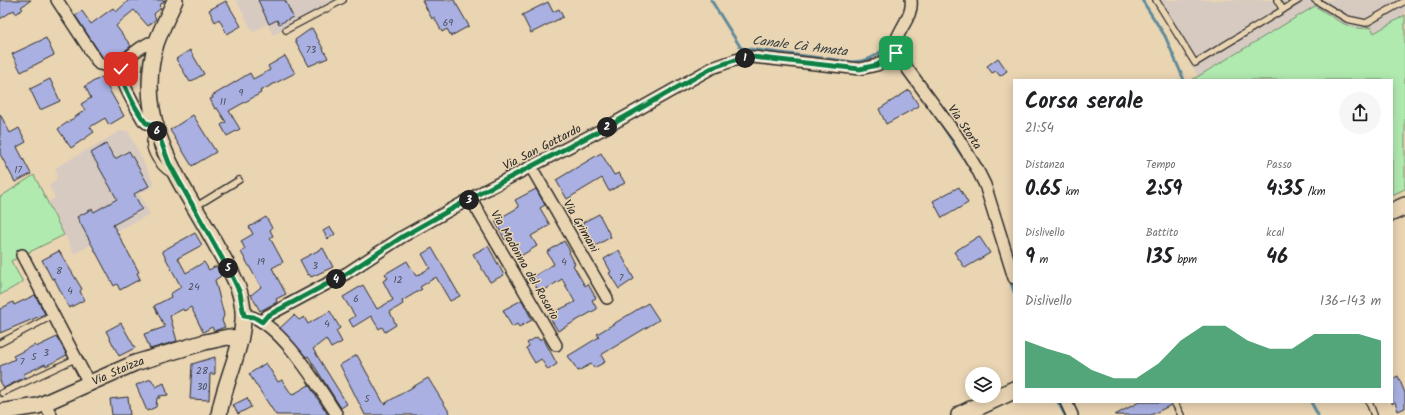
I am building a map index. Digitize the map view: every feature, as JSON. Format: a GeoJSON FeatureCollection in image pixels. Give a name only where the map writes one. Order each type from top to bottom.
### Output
{"type":"FeatureCollection","features":[{"type":"Feature","properties":{"kind":"main road"},"geometry":{"type":"LineString","coordinates":[[1393,212],[1405,206]]}},
{"type":"Feature","properties":{"kind":"main road"},"geometry":{"type":"LineString","coordinates":[[960,415],[1013,390]]}},
{"type":"Feature","properties":{"kind":"street"},"geometry":{"type":"LineString","coordinates":[[57,0],[99,64],[121,69]]}},
{"type":"Feature","properties":{"kind":"street"},"geometry":{"type":"LineString","coordinates":[[175,0],[156,44],[150,83],[151,104],[155,126],[164,152],[176,176],[236,284],[241,299],[244,316],[239,339],[222,396],[219,415]]}},
{"type":"Feature","properties":{"kind":"street"},"geometry":{"type":"LineString","coordinates":[[896,53],[895,46],[910,14],[911,0]]}},
{"type":"Feature","properties":{"kind":"street"},"geometry":{"type":"LineString","coordinates":[[155,126],[148,124],[142,117],[122,79],[121,69],[126,60],[146,44],[156,44]]}},
{"type":"Feature","properties":{"kind":"street","name":"Via San Gottardo"},"geometry":{"type":"LineString","coordinates":[[262,322],[267,316],[346,274],[402,237],[712,68],[730,61],[752,57],[860,69],[877,65],[896,53]]}},
{"type":"Feature","properties":{"kind":"street","name":"Via Storta"},"geometry":{"type":"LineString","coordinates":[[896,53],[957,136],[977,169],[985,185],[1013,275]]}},
{"type":"Feature","properties":{"kind":"street","name":"Via Grimani"},"geometry":{"type":"LineString","coordinates":[[531,167],[607,298]]}},
{"type":"Feature","properties":{"kind":"street","name":"Via Madonna del Rosario"},"geometry":{"type":"LineString","coordinates":[[471,199],[556,345]]}},
{"type":"Feature","properties":{"kind":"street"},"geometry":{"type":"LineString","coordinates":[[22,255],[52,316],[90,385]]}},
{"type":"Feature","properties":{"kind":"street"},"geometry":{"type":"LineString","coordinates":[[244,316],[254,317],[262,322],[286,343],[303,364],[338,415]]}},
{"type":"Feature","properties":{"kind":"street","name":"Via Staizza"},"geometry":{"type":"LineString","coordinates":[[0,412],[25,409],[48,409],[90,385],[135,363],[205,342],[228,337],[239,339]]}},
{"type":"Feature","properties":{"kind":"street"},"geometry":{"type":"LineString","coordinates":[[1066,403],[1072,415]]}},
{"type":"Feature","properties":{"kind":"lane"},"geometry":{"type":"LineString","coordinates":[[286,30],[343,0]]}},
{"type":"Feature","properties":{"kind":"lane"},"geometry":{"type":"LineString","coordinates":[[1156,0],[1195,63],[1299,0]]}},
{"type":"Feature","properties":{"kind":"lane"},"geometry":{"type":"LineString","coordinates":[[1276,0],[1282,10]]}},
{"type":"Feature","properties":{"kind":"lane"},"geometry":{"type":"LineString","coordinates":[[1315,0],[1347,19],[1366,24],[1405,1]]}},
{"type":"Feature","properties":{"kind":"lane"},"geometry":{"type":"LineString","coordinates":[[194,207],[239,180]]}},
{"type":"Feature","properties":{"kind":"lane"},"geometry":{"type":"LineString","coordinates":[[0,343],[52,316]]}},
{"type":"Feature","properties":{"kind":"lane"},"geometry":{"type":"LineString","coordinates":[[2,393],[76,358]]}},
{"type":"Feature","properties":{"kind":"lane"},"geometry":{"type":"LineString","coordinates":[[1175,403],[1181,415]]}},
{"type":"Feature","properties":{"kind":"lane"},"geometry":{"type":"LineString","coordinates":[[1369,403],[1374,415]]}},
{"type":"Feature","properties":{"kind":"shaded area"},"geometry":{"type":"Polygon","coordinates":[[[236,0],[338,0],[273,35],[267,24],[253,32],[236,0]]]}},
{"type":"Feature","properties":{"kind":"shaded area"},"geometry":{"type":"Polygon","coordinates":[[[1152,0],[1405,0],[1405,15],[1374,33],[1370,27],[1355,29],[1348,26],[1315,6],[1198,76],[1152,0]]]}},
{"type":"Feature","properties":{"kind":"shaded area"},"geometry":{"type":"Polygon","coordinates":[[[120,131],[128,131],[155,185],[139,194],[150,214],[74,254],[48,201],[55,198],[49,186],[56,179],[57,172],[55,168],[120,131]]]}},
{"type":"Feature","properties":{"kind":"green space"},"geometry":{"type":"Polygon","coordinates":[[[1315,6],[1349,26],[1356,28],[1371,27],[1374,33],[1405,15],[1405,189],[1393,195],[1393,79],[1194,79],[1315,6]]]}},
{"type":"Feature","properties":{"kind":"green space"},"geometry":{"type":"Polygon","coordinates":[[[34,175],[64,235],[11,261],[23,282],[0,295],[0,197],[34,175]]]}},
{"type":"Feature","properties":{"kind":"building"},"geometry":{"type":"Polygon","coordinates":[[[0,0],[31,0],[21,7],[23,9],[16,14],[14,10],[0,19],[0,0]]]}},
{"type":"Feature","properties":{"kind":"building"},"geometry":{"type":"Polygon","coordinates":[[[129,0],[165,0],[159,6],[161,8],[154,14],[156,19],[148,26],[134,10],[122,20],[116,26],[131,46],[113,60],[103,58],[75,15],[82,11],[91,24],[113,8],[116,12],[129,0]]]}},
{"type":"Feature","properties":{"kind":"building"},"geometry":{"type":"Polygon","coordinates":[[[258,0],[285,0],[293,17],[279,24],[277,20],[269,24],[258,0]]]}},
{"type":"Feature","properties":{"kind":"building"},"geometry":{"type":"Polygon","coordinates":[[[422,0],[454,0],[469,26],[451,36],[447,29],[442,32],[434,17],[432,19],[422,0]]]}},
{"type":"Feature","properties":{"kind":"building"},"geometry":{"type":"Polygon","coordinates":[[[226,1],[241,26],[227,34],[219,19],[215,22],[209,10],[226,1]]]}},
{"type":"Feature","properties":{"kind":"building"},"geometry":{"type":"Polygon","coordinates":[[[548,2],[553,12],[559,9],[563,17],[531,33],[522,15],[548,2]]]}},
{"type":"Feature","properties":{"kind":"building"},"geometry":{"type":"Polygon","coordinates":[[[312,28],[328,58],[309,66],[295,40],[312,28]]]}},
{"type":"Feature","properties":{"kind":"building"},"geometry":{"type":"Polygon","coordinates":[[[46,38],[54,55],[21,72],[12,54],[46,38]]]}},
{"type":"Feature","properties":{"kind":"building"},"geometry":{"type":"Polygon","coordinates":[[[190,50],[204,74],[190,82],[176,59],[190,50]]]}},
{"type":"Feature","properties":{"kind":"building"},"geometry":{"type":"Polygon","coordinates":[[[285,56],[295,73],[260,91],[261,93],[229,111],[240,129],[227,136],[221,125],[226,122],[217,108],[215,109],[210,99],[213,98],[212,96],[250,73],[253,79],[270,70],[268,66],[285,56]]]}},
{"type":"Feature","properties":{"kind":"building"},"geometry":{"type":"Polygon","coordinates":[[[998,58],[1007,71],[1000,76],[996,71],[992,73],[987,66],[998,58]]]}},
{"type":"Feature","properties":{"kind":"building"},"geometry":{"type":"Polygon","coordinates":[[[102,77],[124,116],[109,125],[105,118],[90,127],[94,132],[71,148],[58,129],[85,110],[81,104],[91,98],[85,86],[102,77]]]}},
{"type":"Feature","properties":{"kind":"building"},"geometry":{"type":"Polygon","coordinates":[[[50,79],[60,101],[40,110],[30,89],[50,79]]]}},
{"type":"Feature","properties":{"kind":"building"},"geometry":{"type":"Polygon","coordinates":[[[909,90],[919,106],[886,124],[879,109],[909,90]]]}},
{"type":"Feature","properties":{"kind":"building"},"geometry":{"type":"Polygon","coordinates":[[[0,114],[10,133],[19,128],[26,142],[17,147],[31,174],[15,182],[0,154],[0,114]]]}},
{"type":"Feature","properties":{"kind":"building"},"geometry":{"type":"Polygon","coordinates":[[[193,115],[216,152],[192,166],[170,130],[193,115]]]}},
{"type":"Feature","properties":{"kind":"building"},"geometry":{"type":"Polygon","coordinates":[[[106,144],[115,159],[129,151],[149,186],[134,194],[142,209],[113,225],[139,272],[137,273],[140,279],[120,290],[117,284],[114,286],[77,217],[92,209],[94,212],[117,199],[91,153],[106,144]]]}},
{"type":"Feature","properties":{"kind":"building"},"geometry":{"type":"Polygon","coordinates":[[[601,153],[614,175],[619,173],[625,183],[609,191],[602,178],[567,199],[556,180],[601,153]]]}},
{"type":"Feature","properties":{"kind":"building"},"geometry":{"type":"Polygon","coordinates":[[[959,187],[968,203],[942,218],[933,201],[959,187]]]}},
{"type":"Feature","properties":{"kind":"building"},"geometry":{"type":"Polygon","coordinates":[[[536,189],[545,205],[540,208],[550,225],[531,236],[537,246],[519,257],[508,238],[505,240],[495,221],[519,207],[515,200],[536,189]]]}},
{"type":"Feature","properties":{"kind":"building"},"geometry":{"type":"Polygon","coordinates":[[[599,214],[611,237],[595,246],[582,223],[599,214]]]}},
{"type":"Feature","properties":{"kind":"building"},"geometry":{"type":"Polygon","coordinates":[[[266,217],[272,228],[270,230],[273,236],[270,238],[283,262],[272,268],[286,294],[276,299],[277,302],[260,311],[251,295],[261,287],[241,252],[245,249],[241,241],[253,234],[249,227],[266,217]]]}},
{"type":"Feature","properties":{"kind":"building"},"geometry":{"type":"Polygon","coordinates":[[[330,227],[335,234],[328,239],[323,231],[330,227]]]}},
{"type":"Feature","properties":{"kind":"building"},"geometry":{"type":"Polygon","coordinates":[[[195,233],[202,245],[178,258],[186,273],[204,262],[209,270],[216,266],[221,276],[215,280],[224,315],[222,321],[225,327],[214,331],[212,327],[203,332],[191,307],[184,311],[183,309],[170,316],[177,341],[150,349],[144,334],[165,327],[154,306],[171,297],[170,294],[181,287],[162,251],[195,233]]]}},
{"type":"Feature","properties":{"kind":"building"},"geometry":{"type":"Polygon","coordinates":[[[979,236],[990,253],[965,268],[954,252],[979,236]]]}},
{"type":"Feature","properties":{"kind":"building"},"geometry":{"type":"Polygon","coordinates":[[[564,241],[575,264],[573,265],[585,286],[588,284],[596,298],[592,300],[597,309],[558,331],[548,315],[575,302],[562,279],[540,293],[531,278],[554,264],[547,252],[564,241]]]}},
{"type":"Feature","properties":{"kind":"building"},"geometry":{"type":"Polygon","coordinates":[[[488,246],[504,275],[490,282],[473,254],[488,246]]]}},
{"type":"Feature","properties":{"kind":"building"},"geometry":{"type":"Polygon","coordinates":[[[323,248],[333,267],[311,277],[309,274],[308,275],[300,260],[323,248]]]}},
{"type":"Feature","properties":{"kind":"building"},"geometry":{"type":"Polygon","coordinates":[[[432,248],[460,296],[450,301],[436,277],[420,287],[422,289],[402,301],[403,304],[390,312],[396,325],[385,332],[382,327],[379,329],[371,316],[353,327],[349,320],[355,316],[343,297],[363,285],[377,309],[393,300],[383,281],[388,278],[385,274],[407,261],[416,276],[430,268],[422,254],[432,248]]]}},
{"type":"Feature","properties":{"kind":"building"},"geometry":{"type":"Polygon","coordinates":[[[619,250],[634,279],[619,289],[609,273],[611,272],[604,259],[619,250]]]}},
{"type":"Feature","properties":{"kind":"building"},"geometry":{"type":"Polygon","coordinates":[[[59,251],[82,289],[80,291],[84,300],[69,308],[54,278],[52,279],[42,260],[59,251]]]}},
{"type":"Feature","properties":{"kind":"building"},"geometry":{"type":"Polygon","coordinates":[[[35,295],[45,314],[0,333],[0,309],[13,302],[14,305],[35,295]]]}},
{"type":"Feature","properties":{"kind":"building"},"geometry":{"type":"Polygon","coordinates":[[[522,300],[532,320],[519,327],[517,324],[512,327],[503,310],[522,300]]]}},
{"type":"Feature","properties":{"kind":"building"},"geometry":{"type":"Polygon","coordinates":[[[648,303],[659,320],[601,355],[605,362],[594,368],[591,364],[578,371],[568,356],[599,337],[597,334],[648,303]]]}},
{"type":"Feature","properties":{"kind":"building"},"geometry":{"type":"Polygon","coordinates":[[[330,311],[340,328],[336,331],[342,342],[331,348],[326,339],[313,349],[347,404],[341,408],[308,356],[306,357],[280,328],[294,315],[299,320],[304,317],[308,324],[330,311]]]}},
{"type":"Feature","properties":{"kind":"building"},"geometry":{"type":"Polygon","coordinates":[[[121,323],[135,348],[119,356],[106,331],[121,323]]]}},
{"type":"Feature","properties":{"kind":"building"},"geometry":{"type":"Polygon","coordinates":[[[57,337],[67,355],[46,366],[45,364],[24,374],[25,377],[4,388],[0,381],[0,366],[15,359],[13,356],[35,345],[36,347],[57,337]]]}},
{"type":"Feature","properties":{"kind":"building"},"geometry":{"type":"Polygon","coordinates":[[[537,337],[539,340],[543,338],[557,364],[548,370],[541,359],[535,363],[526,348],[529,346],[527,343],[537,337]]]}},
{"type":"Feature","properties":{"kind":"building"},"geometry":{"type":"Polygon","coordinates":[[[357,355],[384,404],[428,378],[451,415],[365,415],[340,365],[357,355]]]}},
{"type":"Feature","properties":{"kind":"building"},"geometry":{"type":"Polygon","coordinates":[[[215,357],[215,374],[210,374],[209,400],[190,399],[192,364],[215,357]]]}},
{"type":"Feature","properties":{"kind":"building"},"geometry":{"type":"Polygon","coordinates":[[[266,363],[278,382],[282,380],[292,395],[309,385],[328,415],[276,415],[249,374],[266,363]]]}},
{"type":"Feature","properties":{"kind":"building"},"geometry":{"type":"Polygon","coordinates":[[[1398,376],[1405,393],[1405,408],[1398,411],[1395,402],[1392,404],[1393,378],[1398,376]]]}},
{"type":"Feature","properties":{"kind":"building"},"geometry":{"type":"Polygon","coordinates":[[[151,379],[156,387],[164,383],[168,395],[159,396],[160,398],[157,398],[156,407],[147,411],[136,385],[151,379]]]}},
{"type":"Feature","properties":{"kind":"building"},"geometry":{"type":"Polygon","coordinates":[[[128,397],[130,415],[112,415],[110,399],[128,397]]]}},
{"type":"Feature","properties":{"kind":"building"},"geometry":{"type":"Polygon","coordinates":[[[247,398],[251,407],[238,414],[233,405],[247,398]]]}},
{"type":"Feature","properties":{"kind":"building"},"geometry":{"type":"Polygon","coordinates":[[[1137,403],[1170,403],[1171,405],[1151,415],[1115,415],[1137,403]]]}},
{"type":"Feature","properties":{"kind":"waterway","name":"Canale Cà Amata"},"geometry":{"type":"LineString","coordinates":[[711,0],[741,48],[853,62],[870,58],[885,48]]}},
{"type":"Feature","properties":{"kind":"waterway"},"geometry":{"type":"LineString","coordinates":[[1142,0],[1165,36],[1184,79]]}},
{"type":"Feature","properties":{"kind":"waterway","name":"Canale Cà Amata"},"geometry":{"type":"LineString","coordinates":[[933,112],[975,175]]}},
{"type":"Feature","properties":{"kind":"waterway","name":"Canale Cà Amata"},"geometry":{"type":"LineString","coordinates":[[1010,279],[1013,289]]}},
{"type":"Feature","properties":{"kind":"waterway","name":"Canale Cà Amata"},"geometry":{"type":"LineString","coordinates":[[1059,403],[1065,415]]}},
{"type":"Feature","properties":{"kind":"waterway"},"geometry":{"type":"LineString","coordinates":[[1312,403],[1318,415]]}},
{"type":"Feature","properties":{"kind":"route"},"geometry":{"type":"LineString","coordinates":[[121,69],[120,72],[122,79],[137,110],[146,123],[155,125],[169,163],[232,276],[240,293],[244,316],[254,317],[262,322],[267,316],[346,274],[402,237],[482,192],[525,171],[718,66],[740,58],[752,57],[838,68],[860,69],[877,65],[896,53]]}}]}
